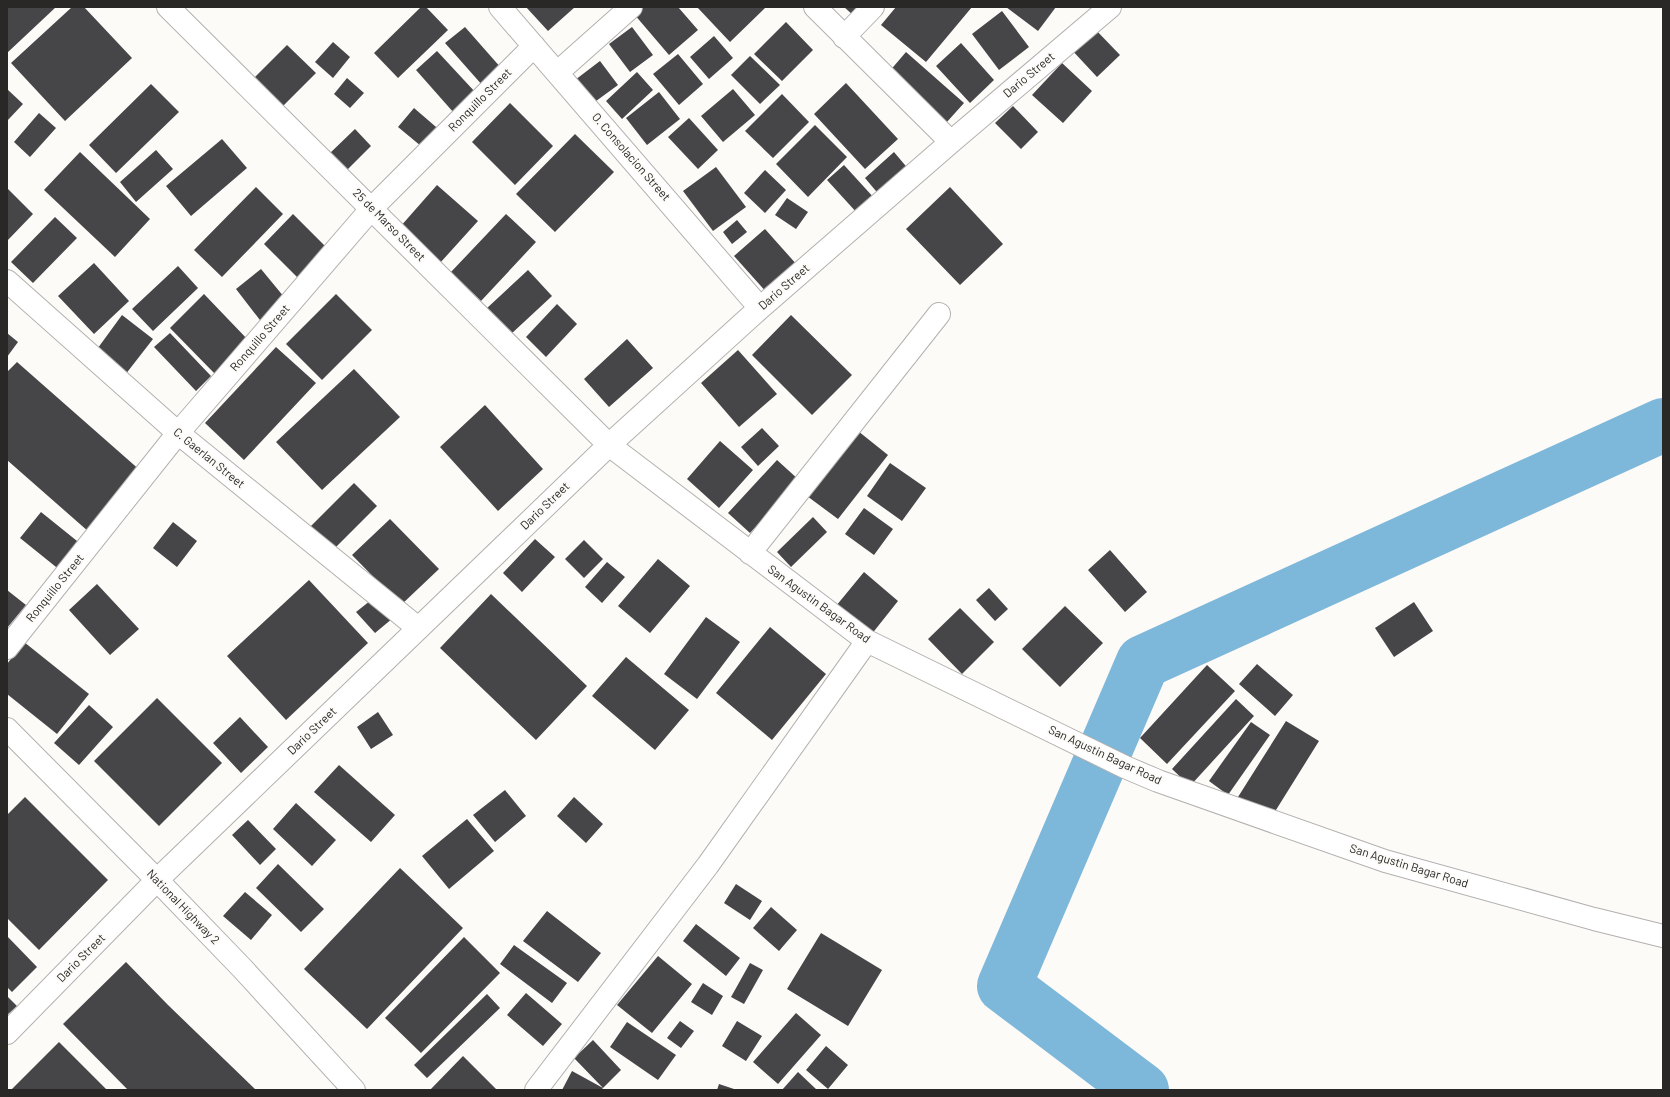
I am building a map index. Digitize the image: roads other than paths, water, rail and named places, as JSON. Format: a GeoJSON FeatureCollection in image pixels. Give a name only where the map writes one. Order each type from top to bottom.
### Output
{"type":"FeatureCollection","features":[{"type":"Feature","properties":{"kind":"street","name":"25 de Marso Street"},"geometry":{"type":"LineString","coordinates":[[168,7],[609,444]]}},
{"type":"Feature","properties":{"kind":"street","name":"O. Consolacion Street"},"geometry":{"type":"LineString","coordinates":[[500,7],[558,72],[760,308]]}},
{"type":"Feature","properties":{"kind":"street"},"geometry":{"type":"LineString","coordinates":[[558,72],[631,7]]}},
{"type":"Feature","properties":{"kind":"street"},"geometry":{"type":"LineString","coordinates":[[815,7],[951,142]]}},
{"type":"Feature","properties":{"kind":"street"},"geometry":{"type":"LineString","coordinates":[[844,37],[873,7]]}},
{"type":"Feature","properties":{"kind":"street","name":"Dario Street"},"geometry":{"type":"LineString","coordinates":[[7,1033],[158,880],[609,444],[760,308],[951,142],[1110,7]]}},
{"type":"Feature","properties":{"kind":"street","name":"Ronquillo Street"},"geometry":{"type":"LineString","coordinates":[[7,648],[178,433],[372,208],[534,46]]}},
{"type":"Feature","properties":{"kind":"street","name":"C. Gaerlan Street"},"geometry":{"type":"LineString","coordinates":[[7,281],[178,433],[418,628]]}},
{"type":"Feature","properties":{"kind":"street"},"geometry":{"type":"LineString","coordinates":[[750,553],[939,314]]}},
{"type":"Feature","properties":{"kind":"street","name":"San Agustin Bagar Road"},"geometry":{"type":"LineString","coordinates":[[609,444],[867,641],[1125,767],[1158,781],[1385,861],[1594,919],[1663,936]]}},
{"type":"Feature","properties":{"kind":"street"},"geometry":{"type":"LineString","coordinates":[[536,1090],[708,865],[867,641]]}},
{"type":"Feature","properties":{"kind":"street","name":"National Highway 2"},"geometry":{"type":"LineString","coordinates":[[7,729],[158,880],[241,967],[354,1090]]}},
{"type":"Feature","properties":{"kind":"waterway"},"geometry":{"type":"LineString","coordinates":[[1142,1090],[1004,986],[1143,662],[1663,425]]}}]}
